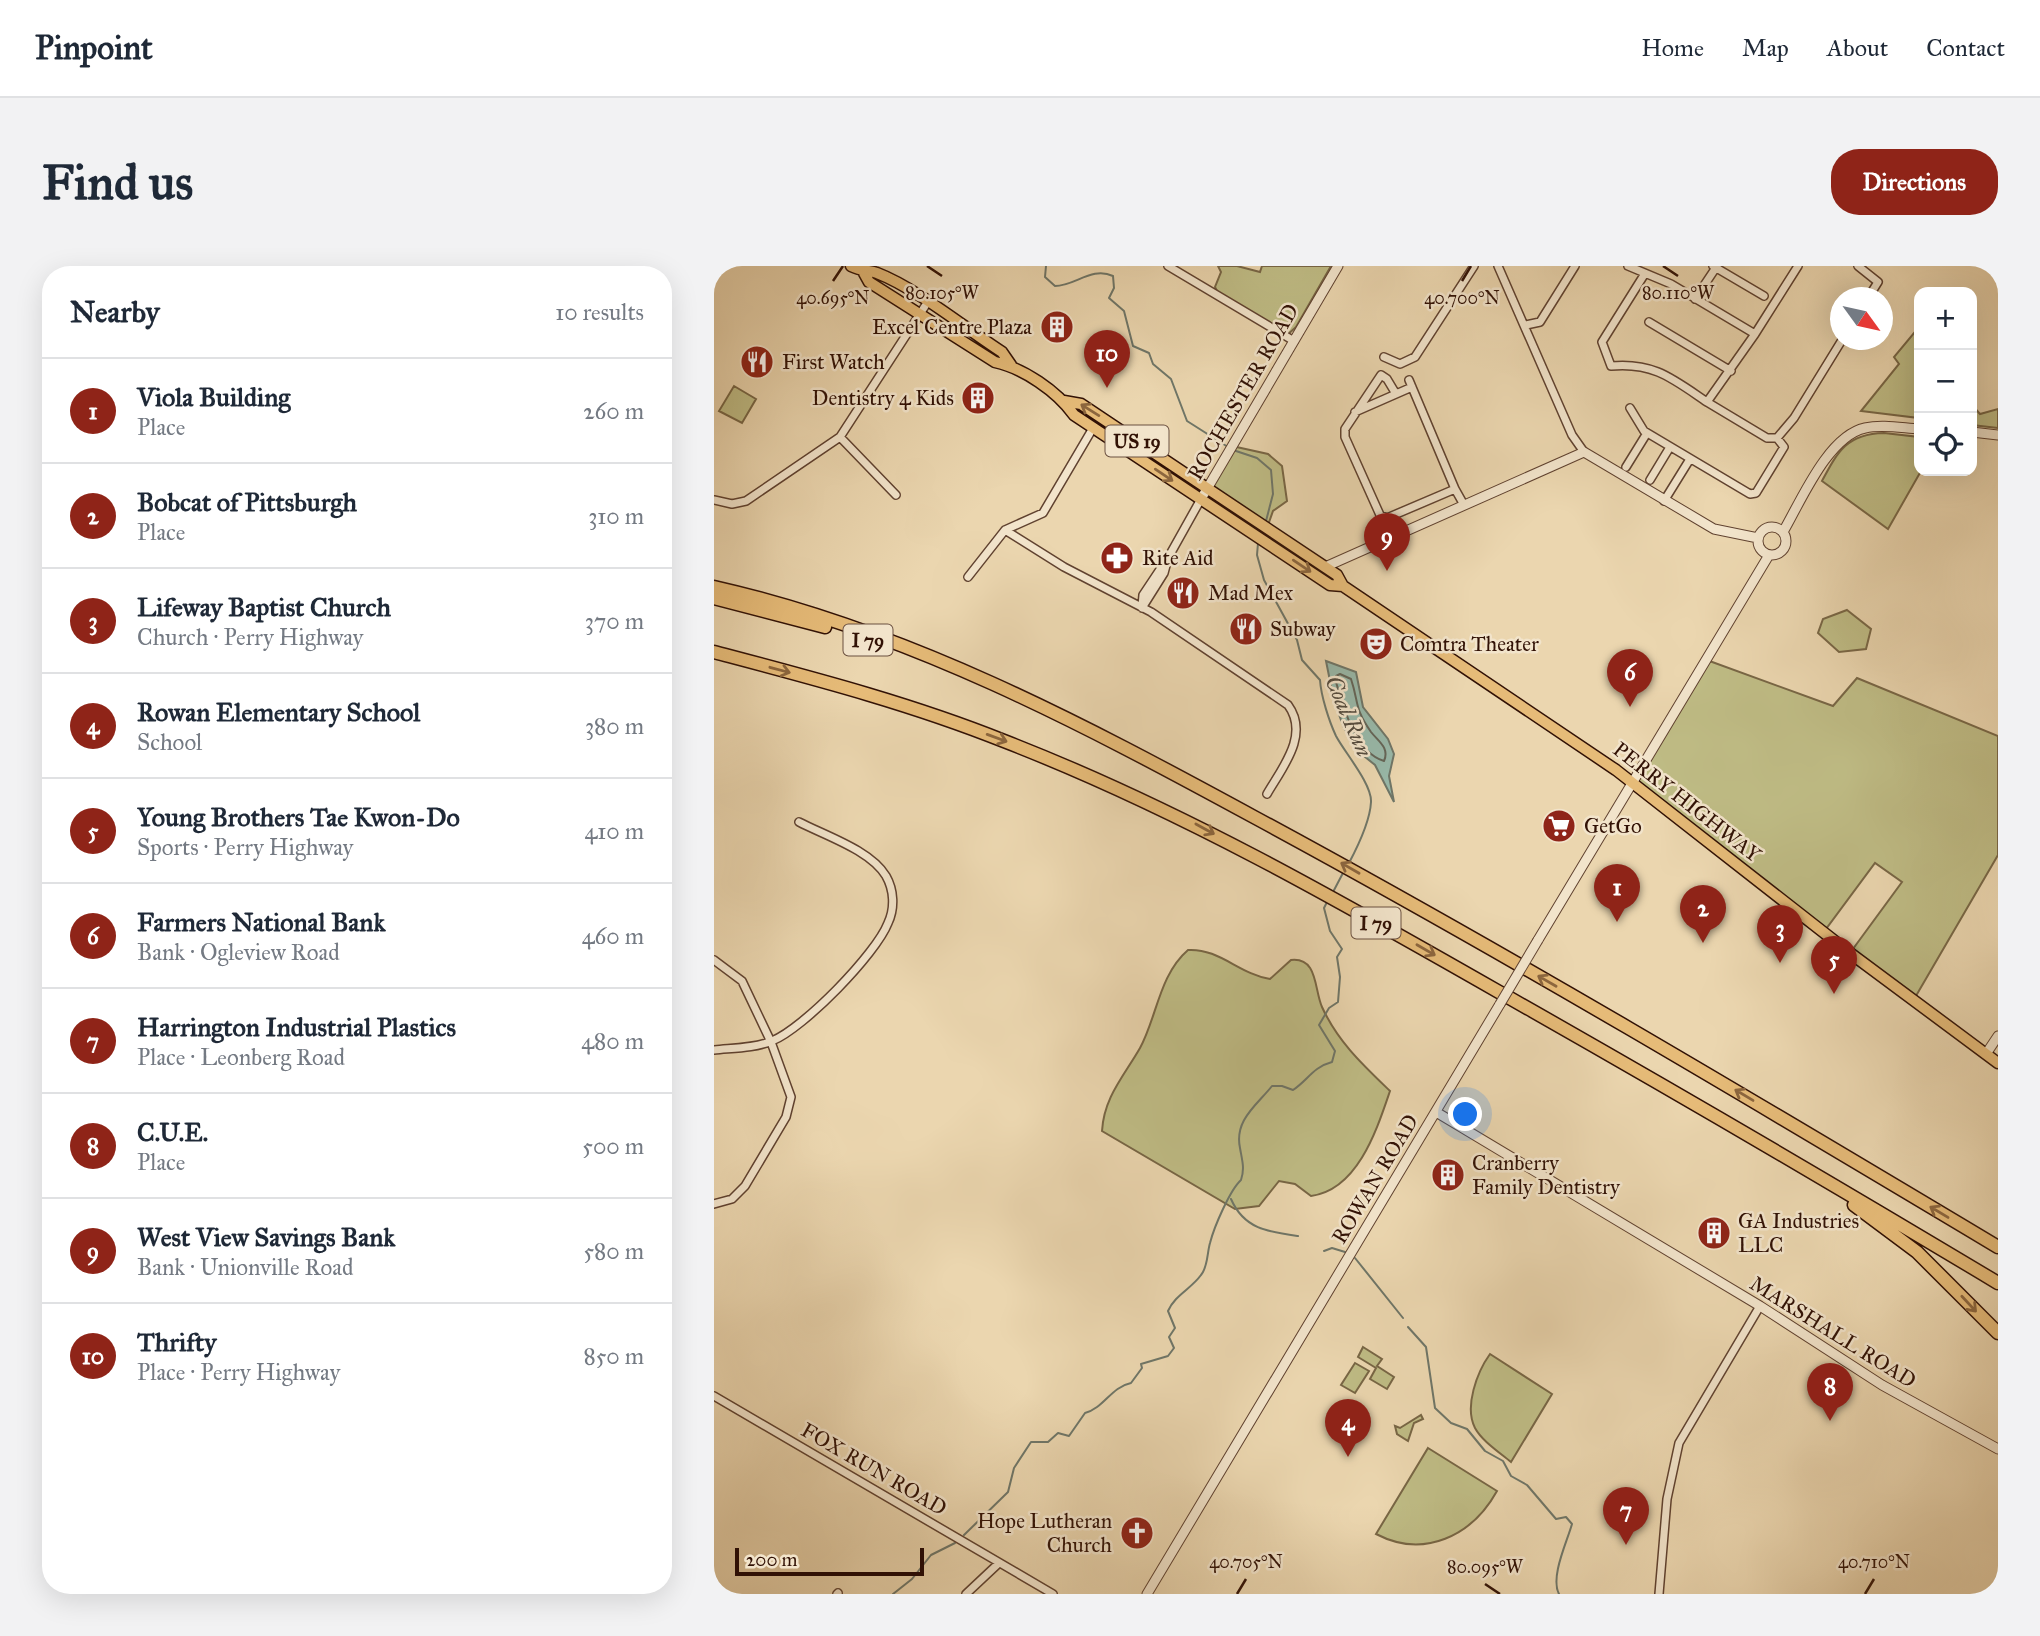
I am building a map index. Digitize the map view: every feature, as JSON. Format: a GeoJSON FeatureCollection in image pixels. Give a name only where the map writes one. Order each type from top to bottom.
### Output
{"type":"FeatureCollection","features":[{"type":"Feature","properties":{"kind":"highway"},"geometry":{"type":"LineString","coordinates":[[714,587],[756,596],[897,641],[1017,694]]}},
{"type":"Feature","properties":{"kind":"highway","name":"I 79"},"geometry":{"type":"LineString","coordinates":[[714,598],[868,640],[1017,694],[1127,747],[1331,857],[1696,1066],[1998,1247]]}},
{"type":"Feature","properties":{"kind":"highway","name":"I 79"},"geometry":{"type":"LineString","coordinates":[[714,652],[885,698],[1003,740],[1168,811],[1412,942],[1783,1154],[1998,1283]]}},
{"type":"Feature","properties":{"kind":"highway"},"geometry":{"type":"LineString","coordinates":[[1783,1154],[1917,1252],[1998,1333]]}},
{"type":"Feature","properties":{"kind":"main road","name":"PERRY HIGHWAY"},"geometry":{"type":"LineString","coordinates":[[851,266],[864,273],[869,282],[925,308],[1002,352],[1011,365],[1064,401],[1074,415],[1330,585],[1343,586]]}},
{"type":"Feature","properties":{"kind":"main road","name":"PERRY HIGHWAY"},"geometry":{"type":"LineString","coordinates":[[1064,401],[1081,404],[1208,488],[1337,575],[1343,586],[1633,783],[1812,924],[1998,1063]]}},
{"type":"Feature","properties":{"kind":"street"},"geometry":{"type":"LineString","coordinates":[[1168,266],[1294,341]]}},
{"type":"Feature","properties":{"kind":"street","name":"ROCHESTER ROAD"},"geometry":{"type":"LineString","coordinates":[[1201,499],[1338,266]]}},
{"type":"Feature","properties":{"kind":"street"},"geometry":{"type":"LineString","coordinates":[[1384,357],[1400,364],[1415,358],[1474,266]]}},
{"type":"Feature","properties":{"kind":"street"},"geometry":{"type":"LineString","coordinates":[[1497,266],[1526,325],[1572,435],[1584,452],[1723,534],[1758,538]]}},
{"type":"Feature","properties":{"kind":"street"},"geometry":{"type":"LineString","coordinates":[[1526,325],[1540,322],[1575,266]]}},
{"type":"Feature","properties":{"kind":"street"},"geometry":{"type":"LineString","coordinates":[[1628,266],[1644,275],[1671,284],[1755,334]]}},
{"type":"Feature","properties":{"kind":"street"},"geometry":{"type":"LineString","coordinates":[[1707,402],[1731,371],[1798,266]]}},
{"type":"Feature","properties":{"kind":"street"},"geometry":{"type":"LineString","coordinates":[[1858,266],[1878,282],[1875,287]]}},
{"type":"Feature","properties":{"kind":"street"},"geometry":{"type":"LineString","coordinates":[[1695,299],[1715,267],[1765,296]]}},
{"type":"Feature","properties":{"kind":"street"},"geometry":{"type":"LineString","coordinates":[[1644,275],[1602,342],[1603,352],[1611,366],[1632,364],[1650,368],[1767,439],[1777,438],[1794,418],[1836,350]]}},
{"type":"Feature","properties":{"kind":"street"},"geometry":{"type":"LineString","coordinates":[[714,500],[732,504],[746,501],[840,437],[925,308]]}},
{"type":"Feature","properties":{"kind":"street"},"geometry":{"type":"LineString","coordinates":[[1649,322],[1673,333],[1731,371]]}},
{"type":"Feature","properties":{"kind":"street"},"geometry":{"type":"LineString","coordinates":[[1396,394],[1387,379],[1381,375],[1344,433],[1383,518],[1455,489]]}},
{"type":"Feature","properties":{"kind":"street"},"geometry":{"type":"LineString","coordinates":[[1355,412],[1396,394],[1410,384],[1464,505]]}},
{"type":"Feature","properties":{"kind":"street"},"geometry":{"type":"LineString","coordinates":[[1630,408],[1647,433],[1750,494],[1756,493],[1784,447],[1777,438]]}},
{"type":"Feature","properties":{"kind":"street"},"geometry":{"type":"LineString","coordinates":[[1783,532],[1777,528],[1767,528],[1758,538],[1759,547],[1769,555],[1779,553],[1785,547],[1783,532],[1832,449],[1844,438],[1870,427],[1914,429]]}},
{"type":"Feature","properties":{"kind":"street"},"geometry":{"type":"LineString","coordinates":[[968,577],[1005,530],[1043,513],[1093,428]]}},
{"type":"Feature","properties":{"kind":"street"},"geometry":{"type":"LineString","coordinates":[[1626,467],[1647,433]]}},
{"type":"Feature","properties":{"kind":"street"},"geometry":{"type":"LineString","coordinates":[[1977,433],[1998,435]]}},
{"type":"Feature","properties":{"kind":"street"},"geometry":{"type":"LineString","coordinates":[[840,437],[896,495]]}},
{"type":"Feature","properties":{"kind":"street"},"geometry":{"type":"LineString","coordinates":[[1650,480],[1670,447]]}},
{"type":"Feature","properties":{"kind":"street"},"geometry":{"type":"LineString","coordinates":[[1325,567],[1584,452]]}},
{"type":"Feature","properties":{"kind":"street"},"geometry":{"type":"LineString","coordinates":[[1664,501],[1690,459]]}},
{"type":"Feature","properties":{"kind":"street"},"geometry":{"type":"LineString","coordinates":[[1142,608],[1143,595],[1168,558],[1201,499]]}},
{"type":"Feature","properties":{"kind":"street"},"geometry":{"type":"LineString","coordinates":[[1005,530],[1063,567],[1142,608],[1275,695],[1291,710],[1296,724],[1295,741],[1267,794]]}},
{"type":"Feature","properties":{"kind":"street","name":"ROWAN ROAD"},"geometry":{"type":"LineString","coordinates":[[1147,1594],[1769,555]]}},
{"type":"Feature","properties":{"kind":"street"},"geometry":{"type":"LineString","coordinates":[[714,1050],[771,1042],[798,1024],[831,995],[884,933],[893,903],[891,888],[879,867],[799,822]]}},
{"type":"Feature","properties":{"kind":"street"},"geometry":{"type":"LineString","coordinates":[[714,960],[742,981],[790,1088],[791,1106],[740,1194],[714,1204]]}},
{"type":"Feature","properties":{"kind":"street"},"geometry":{"type":"LineString","coordinates":[[1986,1054],[1998,1036]]}},
{"type":"Feature","properties":{"kind":"street","name":"MARSHALL ROAD"},"geometry":{"type":"LineString","coordinates":[[1436,1112],[1760,1306],[1882,1385],[1998,1449]]}},
{"type":"Feature","properties":{"kind":"street"},"geometry":{"type":"LineString","coordinates":[[1659,1594],[1667,1499],[1679,1443],[1760,1306]]}},
{"type":"Feature","properties":{"kind":"street","name":"FOX RUN ROAD"},"geometry":{"type":"LineString","coordinates":[[715,1400],[1053,1594]]}},
{"type":"Feature","properties":{"kind":"street"},"geometry":{"type":"LineString","coordinates":[[967,1594],[999,1563]]}},
{"type":"Feature","properties":{"kind":"shaded area"},"geometry":{"type":"Polygon","coordinates":[[[1218,266],[1237,266],[1260,272],[1262,266],[1331,266],[1296,327],[1286,336],[1218,293],[1215,287],[1221,272],[1218,266]]]}},
{"type":"Feature","properties":{"kind":"shaded area"},"geometry":{"type":"Polygon","coordinates":[[[1914,333],[1914,417],[1861,411],[1899,364],[1894,357],[1914,333]]]}},
{"type":"Feature","properties":{"kind":"shaded area"},"geometry":{"type":"Polygon","coordinates":[[[734,386],[756,399],[742,423],[719,411],[734,386]]]}},
{"type":"Feature","properties":{"kind":"shaded area"},"geometry":{"type":"Polygon","coordinates":[[[1998,409],[1998,428],[1977,426],[1977,411],[1980,414],[1998,409]]]}},
{"type":"Feature","properties":{"kind":"shaded area"},"geometry":{"type":"Polygon","coordinates":[[[1871,434],[1914,436],[1914,476],[1918,476],[1888,529],[1822,481],[1845,446],[1871,434]]]}},
{"type":"Feature","properties":{"kind":"shaded area"},"geometry":{"type":"Polygon","coordinates":[[[1232,446],[1268,454],[1282,466],[1287,501],[1273,511],[1267,528],[1208,488],[1232,446]]]}},
{"type":"Feature","properties":{"kind":"shaded area"},"geometry":{"type":"Polygon","coordinates":[[[1847,610],[1871,629],[1866,649],[1839,652],[1818,633],[1823,619],[1847,610]]]}},
{"type":"Feature","properties":{"kind":"shaded area"},"geometry":{"type":"Polygon","coordinates":[[[1704,659],[1833,706],[1857,678],[1998,736],[1998,855],[1913,1001],[1850,953],[1902,882],[1875,863],[1823,933],[1633,783],[1704,659]]]}},
{"type":"Feature","properties":{"kind":"shaded area"},"geometry":{"type":"Polygon","coordinates":[[[1188,950],[1210,953],[1248,972],[1270,979],[1291,960],[1300,960],[1306,964],[1314,976],[1319,1000],[1328,1020],[1343,1042],[1390,1091],[1379,1123],[1363,1156],[1341,1182],[1327,1191],[1311,1196],[1295,1184],[1279,1181],[1259,1206],[1235,1209],[1102,1131],[1111,1097],[1146,1036],[1171,972],[1188,950]]]}},
{"type":"Feature","properties":{"kind":"shaded area"},"geometry":{"type":"Polygon","coordinates":[[[1363,1347],[1382,1359],[1377,1366],[1394,1377],[1387,1389],[1370,1379],[1376,1368],[1358,1357],[1363,1347]]]}},
{"type":"Feature","properties":{"kind":"shaded area"},"geometry":{"type":"Polygon","coordinates":[[[1490,1354],[1552,1394],[1511,1462],[1482,1437],[1472,1420],[1471,1400],[1481,1370],[1490,1354]]]}},
{"type":"Feature","properties":{"kind":"shaded area"},"geometry":{"type":"Polygon","coordinates":[[[1355,1363],[1369,1371],[1355,1393],[1341,1385],[1355,1363]]]}},
{"type":"Feature","properties":{"kind":"shaded area"},"geometry":{"type":"Polygon","coordinates":[[[1421,1415],[1423,1419],[1414,1423],[1408,1441],[1397,1434],[1395,1426],[1400,1428],[1421,1415]]]}},
{"type":"Feature","properties":{"kind":"shaded area"},"geometry":{"type":"Polygon","coordinates":[[[1428,1448],[1497,1491],[1487,1507],[1474,1520],[1445,1539],[1412,1544],[1376,1534],[1428,1448]]]}},
{"type":"Feature","properties":{"kind":"water"},"geometry":{"type":"Polygon","coordinates":[[[1326,661],[1356,672],[1363,707],[1388,739],[1394,754],[1389,776],[1394,802],[1375,765],[1364,756],[1344,728],[1334,701],[1326,661]]]}},
{"type":"Feature","properties":{"kind":"waterway","name":"Coal Run"},"geometry":{"type":"LineString","coordinates":[[1046,266],[1045,277],[1055,286],[1098,273],[1113,276],[1114,288],[1109,298],[1124,311],[1133,346],[1149,353],[1153,364],[1171,379],[1187,421],[1228,447]]}},
{"type":"Feature","properties":{"kind":"waterway","name":"Coal Run"},"geometry":{"type":"LineString","coordinates":[[1233,450],[1257,458],[1271,470],[1273,494],[1266,521]]}},
{"type":"Feature","properties":{"kind":"waterway","name":"Coal Run"},"geometry":{"type":"LineString","coordinates":[[1258,543],[1257,555],[1264,580],[1297,640],[1302,660],[1320,680],[1333,730],[1363,778],[1370,795],[1366,826],[1349,863]]}},
{"type":"Feature","properties":{"kind":"waterway","name":"Coal Run"},"geometry":{"type":"LineString","coordinates":[[1332,894],[1344,871]]}},
{"type":"Feature","properties":{"kind":"waterway","name":"Coal Run"},"geometry":{"type":"LineString","coordinates":[[964,1535],[1008,1492],[1014,1468],[1031,1442],[1048,1442],[1058,1433],[1069,1436],[1085,1413],[1097,1407],[1124,1385],[1131,1383],[1142,1368],[1141,1364],[1168,1356],[1174,1348],[1169,1337],[1175,1328],[1168,1311],[1203,1272],[1219,1219],[1241,1180],[1243,1168],[1239,1138],[1244,1121],[1272,1086],[1293,1090],[1315,1070],[1332,1062],[1335,1051],[1319,1025],[1329,1008],[1338,1002],[1340,977],[1337,957],[1342,949],[1330,931],[1324,908],[1327,902]]}},
{"type":"Feature","properties":{"kind":"waterway"},"geometry":{"type":"LineString","coordinates":[[1231,1199],[1236,1209],[1250,1223],[1277,1233],[1298,1236]]}},
{"type":"Feature","properties":{"kind":"waterway"},"geometry":{"type":"LineString","coordinates":[[1324,1251],[1332,1248],[1345,1252]]}},
{"type":"Feature","properties":{"kind":"waterway"},"geometry":{"type":"LineString","coordinates":[[1355,1258],[1403,1318]]}},
{"type":"Feature","properties":{"kind":"waterway"},"geometry":{"type":"LineString","coordinates":[[1408,1327],[1426,1347],[1435,1408],[1451,1423],[1467,1429],[1485,1451],[1503,1461],[1511,1476],[1527,1485],[1556,1519],[1566,1517],[1572,1524],[1558,1569],[1559,1594]]}},
{"type":"Feature","properties":{"kind":"waterway","name":"Coal Run"},"geometry":{"type":"LineString","coordinates":[[893,1594],[912,1579],[931,1555],[955,1543]]}},
{"type":"Feature","properties":{"kind":"place","name":"Excel Centre Plaza"},"geometry":{"type":"Point","coordinates":[1057,327]}},
{"type":"Feature","properties":{"kind":"place","name":"First Watch"},"geometry":{"type":"Point","coordinates":[757,362]}},
{"type":"Feature","properties":{"kind":"place","name":"Thrifty"},"geometry":{"type":"Point","coordinates":[1107,388]}},
{"type":"Feature","properties":{"kind":"place","name":"Dentistry 4 Kids"},"geometry":{"type":"Point","coordinates":[978,398]}},
{"type":"Feature","properties":{"kind":"place","name":"Rite Aid"},"geometry":{"type":"Point","coordinates":[1117,558]}},
{"type":"Feature","properties":{"kind":"place","name":"West View Savings Bank"},"geometry":{"type":"Point","coordinates":[1387,571]}},
{"type":"Feature","properties":{"kind":"place","name":"Mad Mex"},"geometry":{"type":"Point","coordinates":[1183,593]}},
{"type":"Feature","properties":{"kind":"place","name":"Subway"},"geometry":{"type":"Point","coordinates":[1246,629]}},
{"type":"Feature","properties":{"kind":"place","name":"Comtra Theater"},"geometry":{"type":"Point","coordinates":[1376,644]}},
{"type":"Feature","properties":{"kind":"place","name":"Farmers National Bank"},"geometry":{"type":"Point","coordinates":[1630,707]}},
{"type":"Feature","properties":{"kind":"place","name":"GetGo"},"geometry":{"type":"Point","coordinates":[1559,826]}},
{"type":"Feature","properties":{"kind":"place","name":"Viola Building"},"geometry":{"type":"Point","coordinates":[1617,922]}},
{"type":"Feature","properties":{"kind":"place","name":"Bobcat of Pittsburgh"},"geometry":{"type":"Point","coordinates":[1703,943]}},
{"type":"Feature","properties":{"kind":"place","name":"Lifeway Baptist Church"},"geometry":{"type":"Point","coordinates":[1780,963]}},
{"type":"Feature","properties":{"kind":"place","name":"Young Brothers Tae Kwon-Do"},"geometry":{"type":"Point","coordinates":[1834,994]}},
{"type":"Feature","properties":{"kind":"place","name":"Cranberry Family Dentistry"},"geometry":{"type":"Point","coordinates":[1448,1175]}},
{"type":"Feature","properties":{"kind":"place","name":"GA Industries LLC"},"geometry":{"type":"Point","coordinates":[1714,1233]}},
{"type":"Feature","properties":{"kind":"place","name":"C.U.E."},"geometry":{"type":"Point","coordinates":[1830,1421]}},
{"type":"Feature","properties":{"kind":"place","name":"Rowan Elementary School"},"geometry":{"type":"Point","coordinates":[1348,1457]}},
{"type":"Feature","properties":{"kind":"place","name":"Hope Lutheran Church"},"geometry":{"type":"Point","coordinates":[1137,1533]}},
{"type":"Feature","properties":{"kind":"place","name":"Harrington Industrial Plastics"},"geometry":{"type":"Point","coordinates":[1626,1545]}}]}
